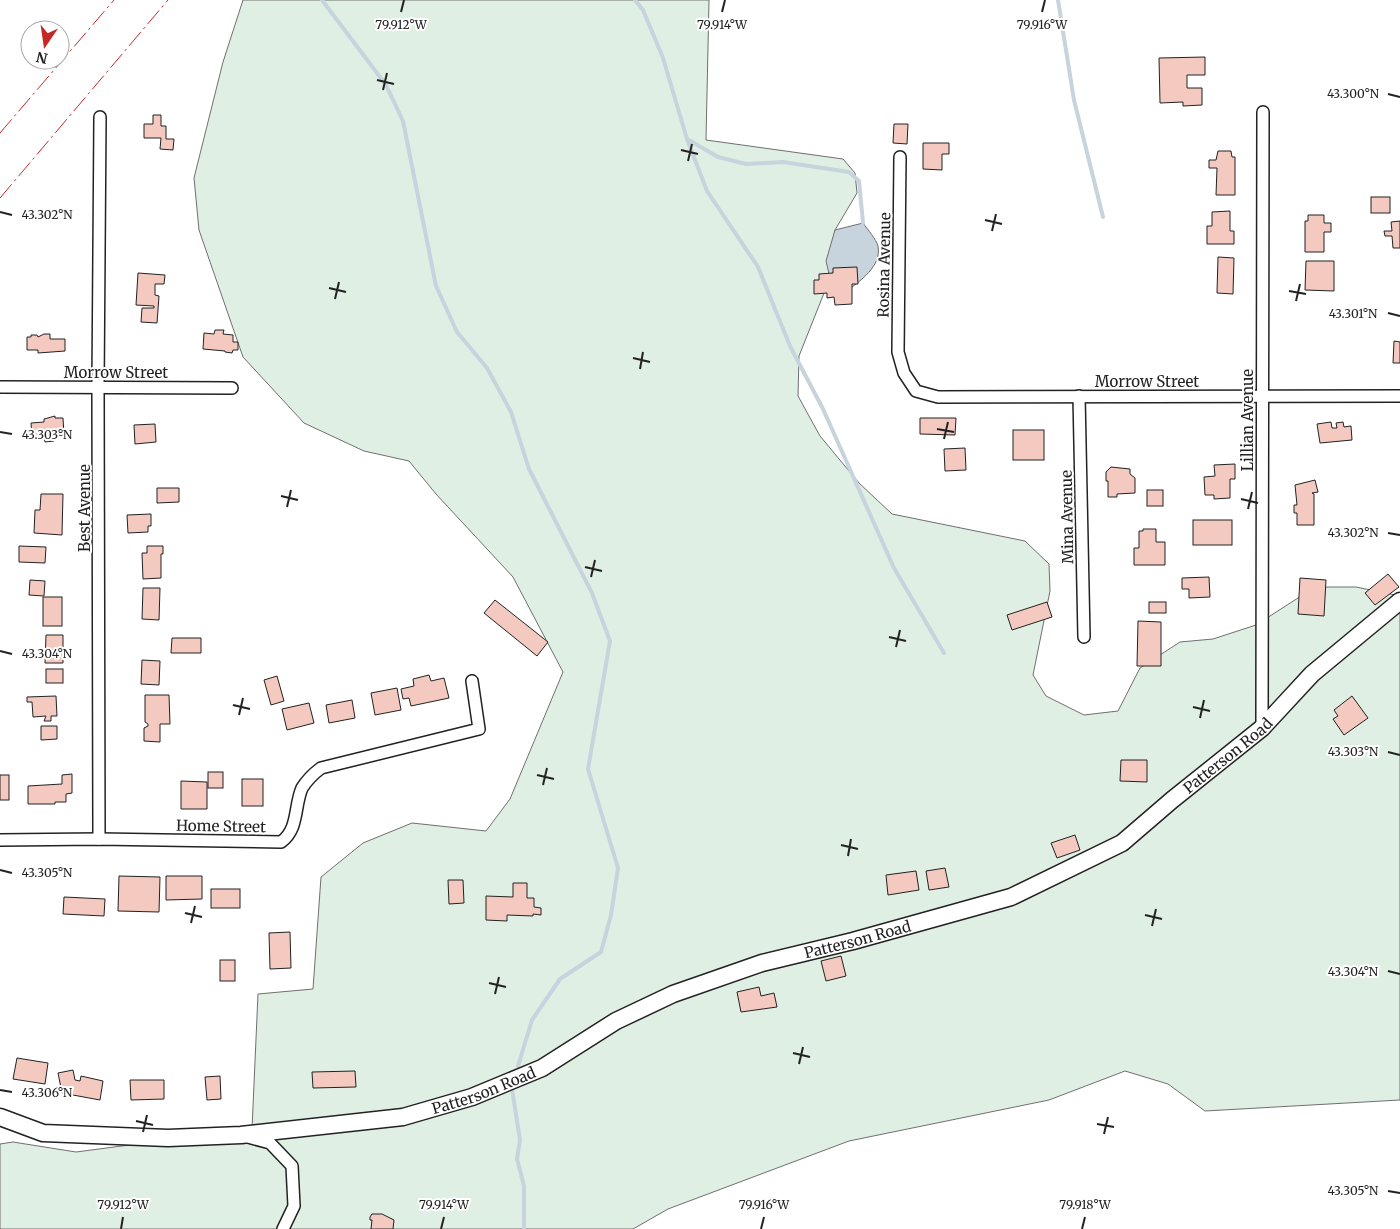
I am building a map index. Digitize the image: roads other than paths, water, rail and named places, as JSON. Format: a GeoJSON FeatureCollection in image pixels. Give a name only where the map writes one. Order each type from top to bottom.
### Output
{"type":"FeatureCollection","features":[{"type":"Feature","properties":{"kind":"street","name":"Lillian Avenue"},"geometry":{"type":"LineString","coordinates":[[1262,728],[1263,112]]}},
{"type":"Feature","properties":{"kind":"street","name":"Best Avenue"},"geometry":{"type":"LineString","coordinates":[[99,839],[98,387],[100,117]]}},
{"type":"Feature","properties":{"kind":"street","name":"Rosina Avenue"},"geometry":{"type":"LineString","coordinates":[[900,157],[898,352],[904,373]]}},
{"type":"Feature","properties":{"kind":"street","name":"Morrow Street"},"geometry":{"type":"LineString","coordinates":[[904,373],[916,391],[938,397],[1400,396]]}},
{"type":"Feature","properties":{"kind":"street","name":"Morrow Street"},"geometry":{"type":"LineString","coordinates":[[0,387],[232,388]]}},
{"type":"Feature","properties":{"kind":"street","name":"Mina Avenue"},"geometry":{"type":"LineString","coordinates":[[1079,396],[1084,636]]}},
{"type":"Feature","properties":{"kind":"street","name":"Patterson Road"},"geometry":{"type":"LineString","coordinates":[[0,1117],[43,1133],[168,1138],[241,1135],[402,1117],[472,1098],[542,1068],[616,1021],[674,994],[762,963],[853,941],[1011,897],[1122,843],[1262,728],[1312,674],[1400,601]]}},
{"type":"Feature","properties":{"kind":"street","name":"Home Street"},"geometry":{"type":"LineString","coordinates":[[0,840],[99,839],[281,842],[288,837],[293,826],[302,790],[310,776],[321,768],[480,729],[472,680]]}},
{"type":"Feature","properties":{"kind":"street"},"geometry":{"type":"LineString","coordinates":[[241,1135],[270,1143],[292,1166],[294,1206],[282,1229]]}},
{"type":"Feature","properties":{"kind":"waterway"},"geometry":{"type":"LineString","coordinates":[[322,0],[386,85],[403,121],[436,286],[457,332],[487,368],[511,412],[529,469],[592,593],[610,641],[588,769],[618,868],[611,915],[601,952],[560,979],[532,1020],[518,1066]]}},
{"type":"Feature","properties":{"kind":"waterway"},"geometry":{"type":"LineString","coordinates":[[635,0],[643,10],[663,58],[687,139],[707,191],[758,267],[790,346],[823,409],[894,568],[944,653]]}},
{"type":"Feature","properties":{"kind":"waterway"},"geometry":{"type":"LineString","coordinates":[[1058,0],[1074,100],[1103,217]]}},
{"type":"Feature","properties":{"kind":"waterway"},"geometry":{"type":"LineString","coordinates":[[687,139],[718,157],[746,164],[783,162],[849,172],[859,181],[863,223]]}},
{"type":"Feature","properties":{"kind":"waterway"},"geometry":{"type":"LineString","coordinates":[[512,1089],[520,1140],[517,1159],[524,1186],[524,1229]]}}]}
